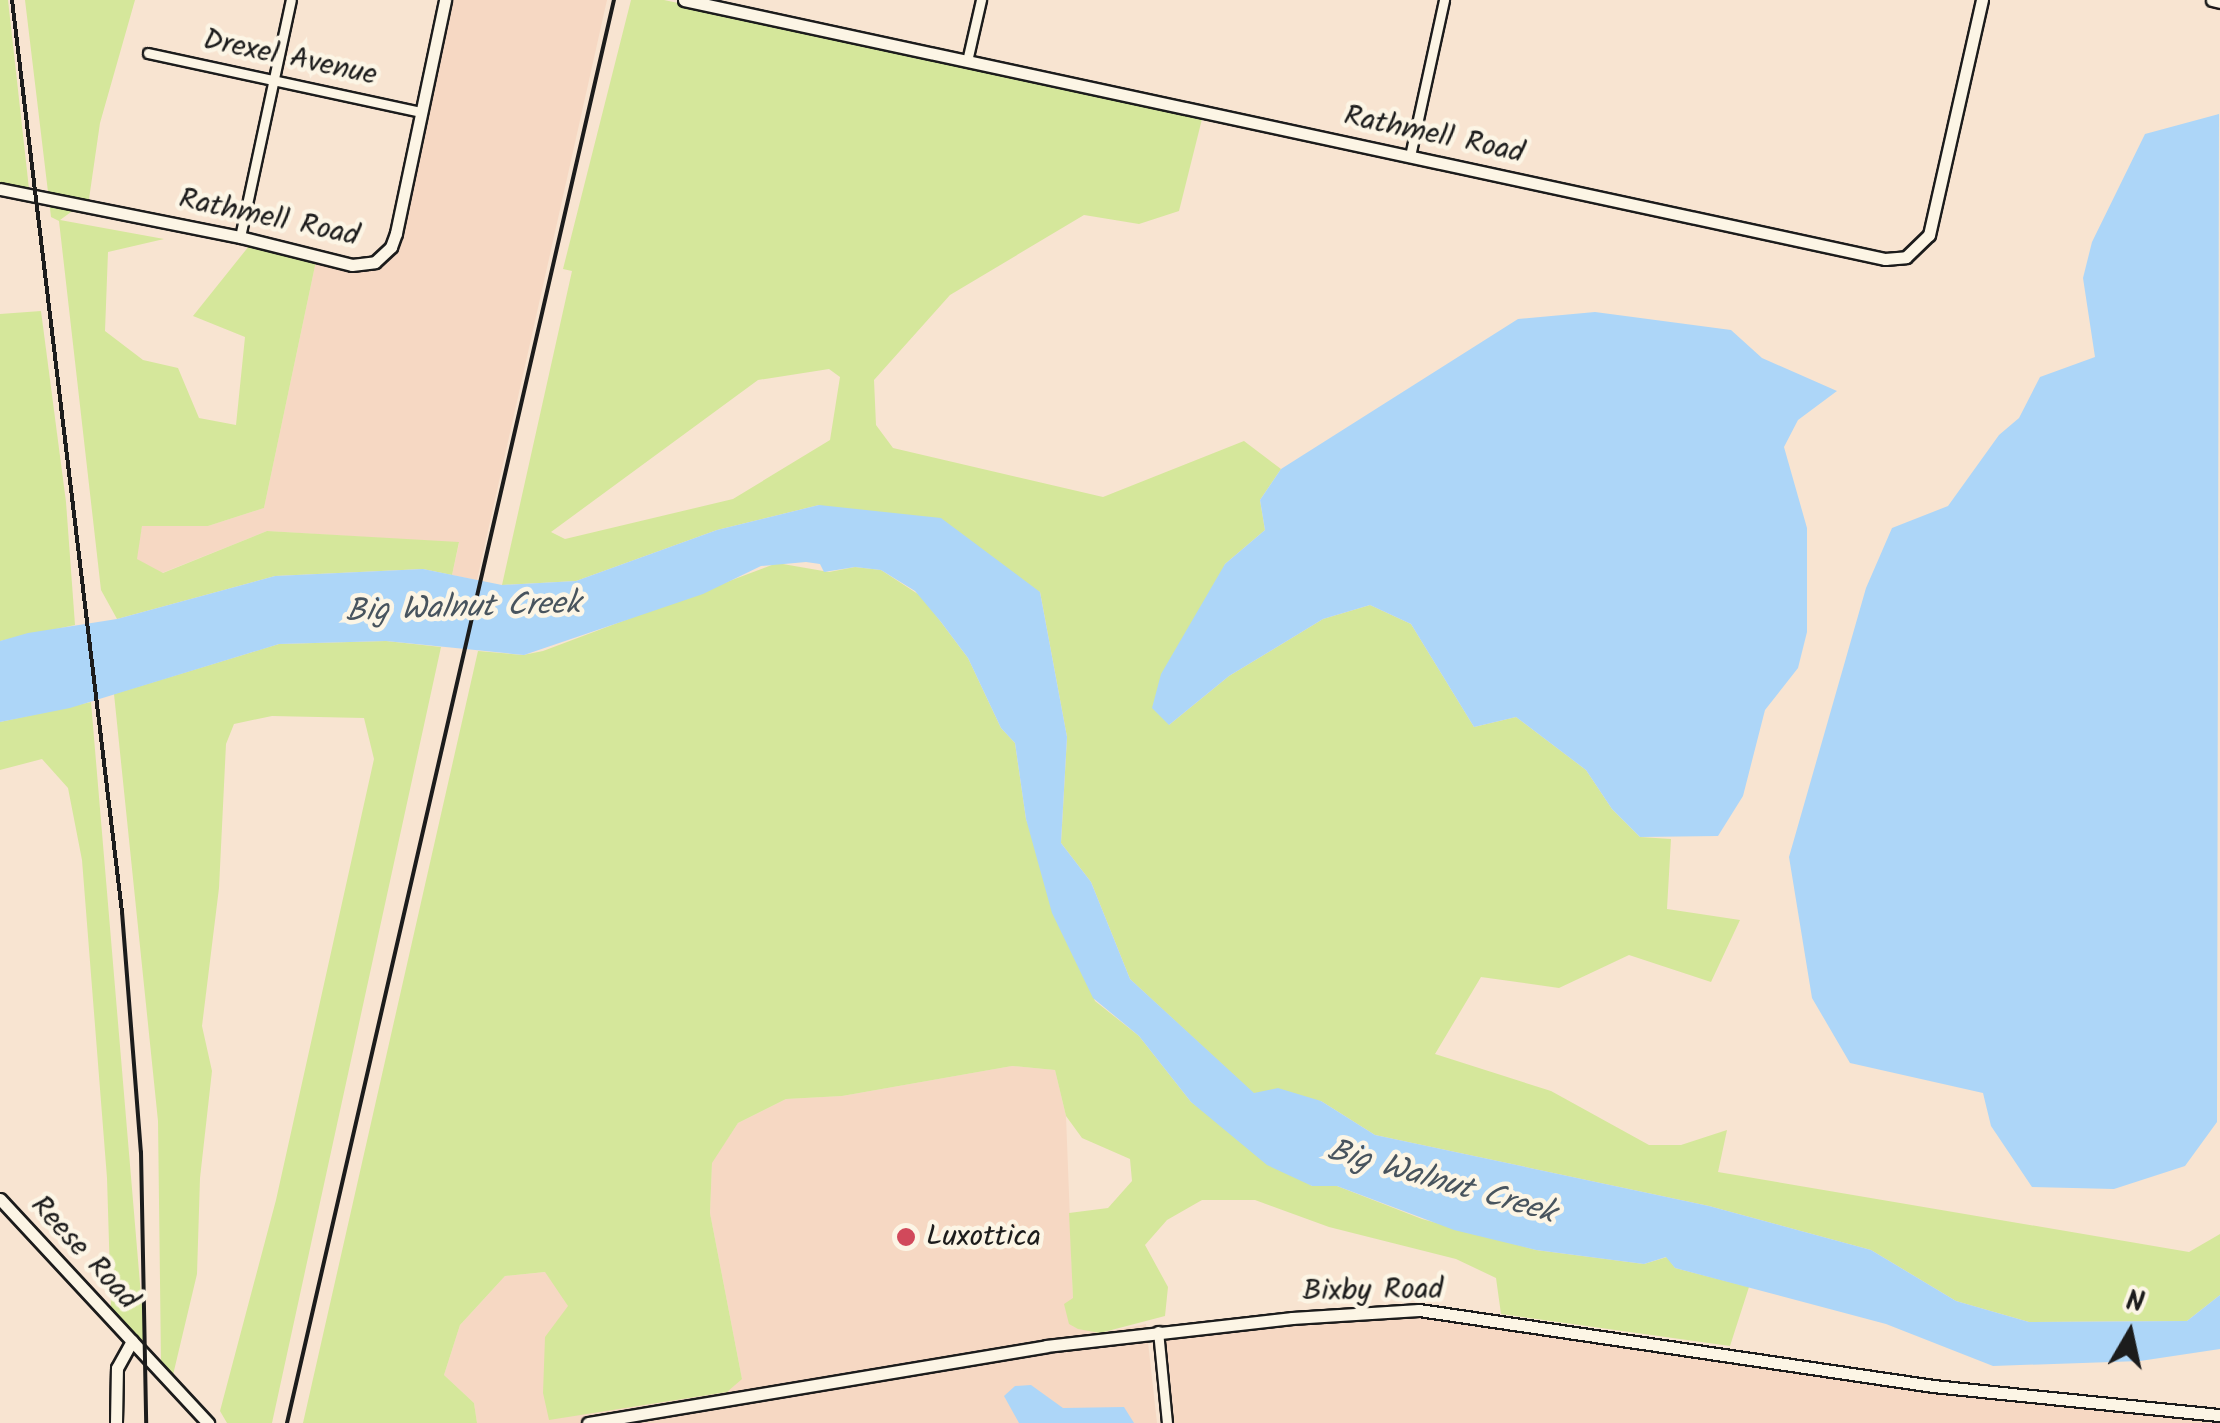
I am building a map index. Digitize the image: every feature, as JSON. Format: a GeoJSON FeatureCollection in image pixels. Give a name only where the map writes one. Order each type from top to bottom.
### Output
{"type":"FeatureCollection","features":[{"type":"Feature","properties":{"kind":"street"},"geometry":{"type":"LineString","coordinates":[[240,237],[292,0]]}},
{"type":"Feature","properties":{"kind":"street","name":"Rathmell Road"},"geometry":{"type":"LineString","coordinates":[[0,189],[240,237],[352,265],[382,258],[396,233],[445,0]]}},
{"type":"Feature","properties":{"kind":"street","name":"Rathmell Road"},"geometry":{"type":"LineString","coordinates":[[684,0],[1885,259],[1906,257],[1923,245],[1932,225],[1982,0]]}},
{"type":"Feature","properties":{"kind":"street"},"geometry":{"type":"LineString","coordinates":[[967,62],[981,0]]}},
{"type":"Feature","properties":{"kind":"street"},"geometry":{"type":"LineString","coordinates":[[1410,156],[1444,0]]}},
{"type":"Feature","properties":{"kind":"street"},"geometry":{"type":"LineString","coordinates":[[2212,0],[2220,2]]}},
{"type":"Feature","properties":{"kind":"street","name":"Drexel Avenue"},"geometry":{"type":"LineString","coordinates":[[148,53],[422,112]]}},
{"type":"Feature","properties":{"kind":"street","name":"Reese Road"},"geometry":{"type":"LineString","coordinates":[[0,1200],[132,1341]]}},
{"type":"Feature","properties":{"kind":"street","name":"Bixby Road"},"geometry":{"type":"LineString","coordinates":[[588,1423],[1046,1346],[1158,1331],[1418,1310],[1933,1386],[2220,1415]]}},
{"type":"Feature","properties":{"kind":"street"},"geometry":{"type":"LineString","coordinates":[[1158,1331],[1167,1423]]}},
{"type":"Feature","properties":{"kind":"street"},"geometry":{"type":"LineString","coordinates":[[116,1423],[117,1368],[132,1341],[208,1423]]}},
{"type":"Feature","properties":{"kind":"shaded area"},"geometry":{"type":"Polygon","coordinates":[[[451,0],[607,0],[477,580],[452,575],[459,543],[267,531],[162,573],[136,559],[142,526],[208,526],[264,508],[316,261],[371,268],[392,255],[405,218],[451,0]]]}},
{"type":"Feature","properties":{"kind":"shaded area"},"geometry":{"type":"Polygon","coordinates":[[[1012,1066],[1055,1070],[1066,1116],[1073,1298],[1100,1333],[1146,1324],[1157,1423],[477,1423],[474,1403],[444,1375],[460,1325],[505,1276],[546,1272],[569,1306],[742,1379],[710,1213],[712,1162],[738,1123],[786,1099],[842,1096],[1012,1066]]]}},
{"type":"Feature","properties":{"kind":"shaded area"},"geometry":{"type":"Polygon","coordinates":[[[1387,1310],[1933,1386],[2212,1414],[2211,1423],[1167,1423],[1158,1331],[1387,1310]]]}},
{"type":"Feature","properties":{"kind":"green space"},"geometry":{"type":"Polygon","coordinates":[[[0,0],[8,0],[29,189],[0,183],[0,0]]]}},
{"type":"Feature","properties":{"kind":"green space"},"geometry":{"type":"Polygon","coordinates":[[[25,0],[135,0],[100,123],[89,199],[60,220],[164,239],[108,252],[105,331],[143,360],[178,368],[199,418],[236,425],[245,337],[193,316],[249,246],[316,261],[264,508],[208,526],[142,526],[137,559],[163,573],[267,531],[459,542],[452,575],[423,569],[275,576],[117,619],[101,590],[59,221],[51,217],[25,0]]]}},
{"type":"Feature","properties":{"kind":"green space"},"geometry":{"type":"Polygon","coordinates":[[[631,0],[664,0],[1203,115],[1179,211],[1139,224],[1084,215],[950,295],[874,380],[876,425],[893,448],[1103,497],[1244,441],[1281,469],[1260,500],[1265,530],[1225,564],[1169,725],[1229,676],[1323,619],[1370,605],[1411,624],[1474,727],[1516,717],[1586,770],[1612,809],[1640,837],[1671,839],[1667,909],[1740,920],[1711,982],[1629,955],[1559,988],[1481,977],[1435,1054],[1551,1091],[1649,1145],[1681,1145],[1727,1130],[1718,1172],[2189,1252],[2220,1234],[2220,1295],[2187,1321],[2029,1322],[1956,1301],[1871,1250],[1709,1206],[1375,1135],[1321,1101],[1254,1094],[1130,979],[1091,882],[1061,843],[1067,737],[1040,592],[819,505],[717,530],[576,581],[502,585],[572,271],[563,269],[631,0]],[[829,369],[758,380],[551,532],[565,539],[733,499],[830,440],[840,377],[829,369]]]}},
{"type":"Feature","properties":{"kind":"green space"},"geometry":{"type":"Polygon","coordinates":[[[41,311],[66,502],[75,625],[0,641],[0,314],[41,311]]]}},
{"type":"Feature","properties":{"kind":"green space"},"geometry":{"type":"Polygon","coordinates":[[[777,563],[829,572],[855,567],[881,570],[921,596],[941,622],[968,658],[1001,728],[1015,743],[1026,819],[1095,1001],[1139,1036],[1191,1102],[1312,1186],[1337,1186],[1422,1219],[1536,1250],[1644,1264],[1667,1257],[1675,1268],[1749,1287],[1730,1346],[1501,1314],[1496,1278],[1456,1259],[1329,1227],[1255,1200],[1202,1200],[1167,1220],[1145,1245],[1168,1287],[1165,1316],[1100,1333],[1078,1329],[1069,1324],[1064,1304],[1073,1298],[1069,1213],[1108,1208],[1132,1181],[1130,1159],[1082,1138],[1066,1116],[1055,1070],[1012,1066],[842,1096],[786,1099],[738,1123],[712,1163],[710,1213],[742,1379],[727,1392],[549,1420],[543,1393],[545,1337],[568,1306],[545,1272],[505,1276],[460,1325],[444,1375],[474,1403],[477,1423],[303,1423],[478,651],[523,655],[543,651],[777,563]]]}},
{"type":"Feature","properties":{"kind":"green space"},"geometry":{"type":"Polygon","coordinates":[[[386,641],[441,647],[272,1423],[227,1423],[220,1411],[276,1200],[374,759],[364,718],[272,716],[234,724],[226,744],[219,888],[202,1026],[212,1071],[200,1178],[197,1274],[173,1375],[161,1362],[158,1121],[114,694],[279,644],[386,641]]]}},
{"type":"Feature","properties":{"kind":"green space"},"geometry":{"type":"Polygon","coordinates":[[[91,702],[145,1343],[111,1308],[107,1178],[82,860],[68,788],[42,759],[0,770],[0,722],[91,702]]]}},
{"type":"Feature","properties":{"kind":"water"},"geometry":{"type":"Polygon","coordinates":[[[2219,114],[2217,1122],[2185,1166],[2114,1189],[2032,1187],[1991,1126],[1983,1093],[1850,1063],[1812,998],[1789,857],[1866,588],[1892,528],[1948,506],[1999,435],[2019,418],[2040,377],[2095,357],[2083,278],[2092,242],[2145,134],[2219,114]]]}},
{"type":"Feature","properties":{"kind":"water"},"geometry":{"type":"Polygon","coordinates":[[[1595,312],[1731,330],[1762,358],[1837,391],[1798,420],[1784,447],[1807,528],[1807,632],[1798,668],[1765,710],[1743,796],[1718,836],[1640,837],[1612,809],[1586,770],[1516,717],[1474,727],[1411,624],[1370,605],[1323,619],[1229,676],[1169,725],[1152,708],[1161,674],[1225,564],[1265,530],[1260,500],[1281,469],[1518,319],[1595,312]]]}},
{"type":"Feature","properties":{"kind":"water","name":"Big Walnut Creek"},"geometry":{"type":"Polygon","coordinates":[[[819,505],[941,518],[1040,592],[1067,737],[1061,843],[1091,882],[1130,979],[1254,1093],[1278,1088],[1321,1101],[1375,1135],[1709,1206],[1871,1250],[1956,1301],[2029,1322],[2187,1321],[2220,1295],[2220,1349],[2140,1361],[1993,1366],[1886,1324],[1675,1268],[1666,1257],[1644,1264],[1536,1250],[1454,1230],[1337,1186],[1312,1186],[1267,1165],[1191,1102],[1139,1036],[1093,998],[1052,913],[1026,819],[1015,743],[1001,728],[968,658],[941,622],[915,591],[881,570],[855,567],[824,572],[820,564],[806,562],[761,566],[703,594],[524,655],[386,641],[279,644],[70,708],[0,722],[0,641],[28,633],[117,619],[275,576],[423,569],[502,585],[576,581],[717,530],[819,505]]]}},
{"type":"Feature","properties":{"kind":"water"},"geometry":{"type":"Polygon","coordinates":[[[1031,1385],[1063,1408],[1124,1407],[1134,1423],[1019,1423],[1004,1396],[1015,1386],[1031,1385]]]}},
{"type":"Feature","properties":{"kind":"railway"},"geometry":{"type":"LineString","coordinates":[[12,0],[122,912],[141,1152],[146,1423]]}},
{"type":"Feature","properties":{"kind":"railway"},"geometry":{"type":"LineString","coordinates":[[287,1423],[614,0]]}},
{"type":"Feature","properties":{"kind":"place","name":"Luxottica"},"geometry":{"type":"Point","coordinates":[906,1237]}}]}
